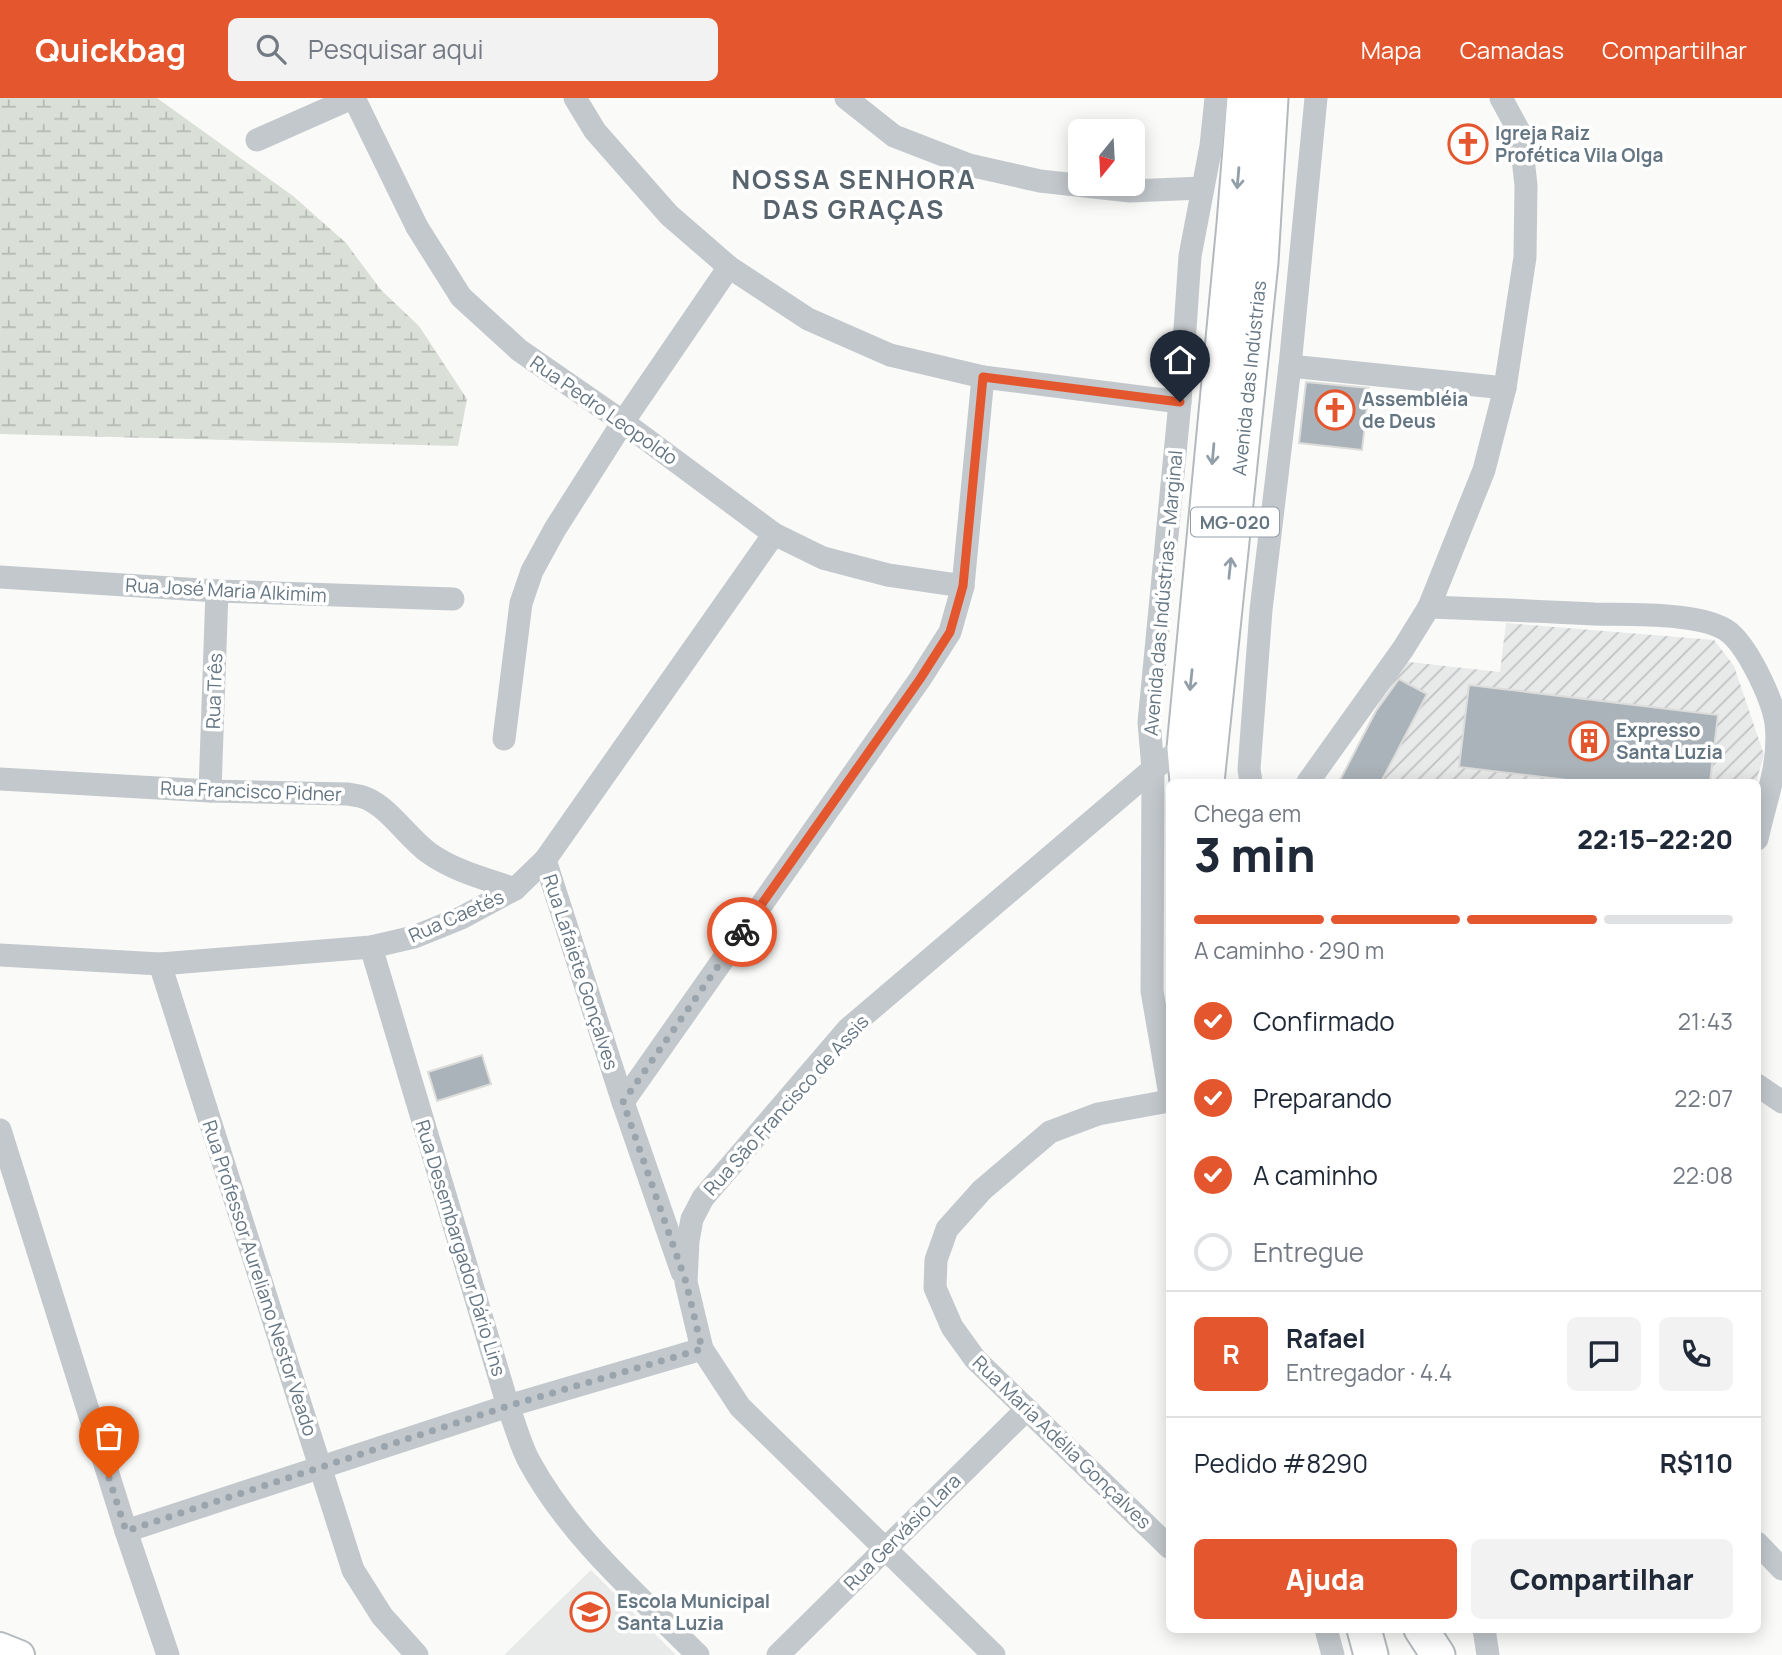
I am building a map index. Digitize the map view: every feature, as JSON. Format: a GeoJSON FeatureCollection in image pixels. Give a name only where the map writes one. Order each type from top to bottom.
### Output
{"type":"FeatureCollection","features":[{"type":"Feature","properties":{"kind":"highway","name":"Avenida das Indústrias"},"geometry":{"type":"LineString","coordinates":[[1208,779],[1261,262],[1268,142],[1238,101]]}},
{"type":"Feature","properties":{"kind":"highway","name":"Avenida das Indústrias"},"geometry":{"type":"LineString","coordinates":[[1187,779],[1184,748],[1238,101]]}},
{"type":"Feature","properties":{"kind":"highway"},"geometry":{"type":"LineString","coordinates":[[1365,1633],[1371,1655]]}},
{"type":"Feature","properties":{"kind":"highway"},"geometry":{"type":"LineString","coordinates":[[1424,1633],[1438,1655]]}},
{"type":"Feature","properties":{"kind":"main road"},"geometry":{"type":"LineString","coordinates":[[0,1647],[20,1655]]}},
{"type":"Feature","properties":{"kind":"street"},"geometry":{"type":"LineString","coordinates":[[257,140],[353,98]]}},
{"type":"Feature","properties":{"kind":"street","name":"Rua Pedro Leopoldo"},"geometry":{"type":"LineString","coordinates":[[353,98],[417,227],[461,297],[519,350],[624,422],[774,534],[823,558],[888,575],[963,586]]}},
{"type":"Feature","properties":{"kind":"street"},"geometry":{"type":"LineString","coordinates":[[575,98],[594,131],[669,215],[729,267],[808,319],[890,355],[983,377],[1180,402]]}},
{"type":"Feature","properties":{"kind":"street"},"geometry":{"type":"LineString","coordinates":[[846,98],[894,136],[969,165],[1040,181],[1130,191],[1202,188]]}},
{"type":"Feature","properties":{"kind":"street"},"geometry":{"type":"LineString","coordinates":[[1251,779],[1249,769],[1261,610],[1290,366],[1316,98]]}},
{"type":"Feature","properties":{"kind":"street"},"geometry":{"type":"LineString","coordinates":[[1310,779],[1403,649],[1429,607],[1483,470],[1505,388],[1525,257],[1526,185],[1520,133],[1501,98]]}},
{"type":"Feature","properties":{"kind":"street","name":"Avenida das Indústrias - Marginal"},"geometry":{"type":"LineString","coordinates":[[1166,1072],[1152,991],[1153,769],[1149,722],[1180,402],[1190,256],[1210,146],[1238,101]]}},
{"type":"Feature","properties":{"kind":"street"},"geometry":{"type":"LineString","coordinates":[[504,739],[522,603],[532,571],[555,529],[624,422],[729,267]]}},
{"type":"Feature","properties":{"kind":"street"},"geometry":{"type":"LineString","coordinates":[[1290,366],[1505,388]]}},
{"type":"Feature","properties":{"kind":"street"},"geometry":{"type":"LineString","coordinates":[[623,1102],[920,679],[950,632],[963,586],[983,377]]}},
{"type":"Feature","properties":{"kind":"street"},"geometry":{"type":"LineString","coordinates":[[1236,516],[1273,519]]}},
{"type":"Feature","properties":{"kind":"street","name":"Rua Caetés"},"geometry":{"type":"LineString","coordinates":[[0,955],[160,964],[371,947],[414,937],[461,918],[515,889],[545,860],[774,534]]}},
{"type":"Feature","properties":{"kind":"street","name":"Rua José Maria Alkimim"},"geometry":{"type":"LineString","coordinates":[[0,578],[217,591],[453,599]]}},
{"type":"Feature","properties":{"kind":"street","name":"Rua Três"},"geometry":{"type":"LineString","coordinates":[[210,791],[217,591]]}},
{"type":"Feature","properties":{"kind":"street"},"geometry":{"type":"LineString","coordinates":[[1226,606],[1261,610]]}},
{"type":"Feature","properties":{"kind":"street"},"geometry":{"type":"LineString","coordinates":[[1429,607],[1659,616],[1702,620],[1727,631],[1745,652],[1763,685],[1776,723],[1775,771],[1761,824]]}},
{"type":"Feature","properties":{"kind":"street","name":"Rua São Francisco de Assis"},"geometry":{"type":"LineString","coordinates":[[994,1655],[740,1407],[702,1349],[686,1282],[692,1219],[703,1198],[848,1029],[1153,769],[1184,748]]}},
{"type":"Feature","properties":{"kind":"street","name":"Rua Francisco Pidner"},"geometry":{"type":"LineString","coordinates":[[0,779],[366,797],[382,807],[404,832],[431,855],[466,873],[515,889]]}},
{"type":"Feature","properties":{"kind":"street","name":"Rua Lafaiete Gonçalves"},"geometry":{"type":"LineString","coordinates":[[545,860],[623,1102],[686,1282]]}},
{"type":"Feature","properties":{"kind":"street","name":"Rua Desembargador Dário Lins"},"geometry":{"type":"LineString","coordinates":[[371,947],[508,1406],[528,1460],[558,1507],[594,1550],[698,1655]]}},
{"type":"Feature","properties":{"kind":"street","name":"Rua Professor Aureliano Nestor Veado"},"geometry":{"type":"LineString","coordinates":[[160,964],[353,1570],[382,1616],[417,1655]]}},
{"type":"Feature","properties":{"kind":"street"},"geometry":{"type":"LineString","coordinates":[[1761,1088],[1782,1102]]}},
{"type":"Feature","properties":{"kind":"street","name":"Rua Maria Adélia Gonçalves"},"geometry":{"type":"LineString","coordinates":[[1166,1102],[1098,1114],[1050,1132],[982,1190],[947,1229],[936,1260],[935,1288],[952,1327],[975,1359],[1166,1544]]}},
{"type":"Feature","properties":{"kind":"street"},"geometry":{"type":"LineString","coordinates":[[0,1130],[126,1531],[168,1655]]}},
{"type":"Feature","properties":{"kind":"street"},"geometry":{"type":"LineString","coordinates":[[126,1531],[508,1406],[702,1349]]}},
{"type":"Feature","properties":{"kind":"street","name":"Rua Gervásio Lara"},"geometry":{"type":"LineString","coordinates":[[778,1655],[1027,1409]]}},
{"type":"Feature","properties":{"kind":"street"},"geometry":{"type":"LineString","coordinates":[[1761,1547],[1782,1569]]}},
{"type":"Feature","properties":{"kind":"street"},"geometry":{"type":"LineString","coordinates":[[1327,1633],[1333,1655]]}},
{"type":"Feature","properties":{"kind":"street"},"geometry":{"type":"LineString","coordinates":[[1485,1633],[1488,1655]]}},
{"type":"Feature","properties":{"kind":"shaded area"},"geometry":{"type":"Polygon","coordinates":[[[1506,623],[1714,640],[1734,666],[1764,755],[1757,779],[1341,779],[1400,661],[1500,672],[1506,623]]]}},
{"type":"Feature","properties":{"kind":"shaded area","name":"Escola Municipal Santa Luzia"},"geometry":{"type":"Polygon","coordinates":[[[591,1570],[676,1655],[504,1655],[591,1570]]]}},
{"type":"Feature","properties":{"kind":"green space"},"geometry":{"type":"Polygon","coordinates":[[[0,98],[157,98],[293,196],[346,243],[381,290],[419,326],[467,399],[458,446],[0,434],[0,98]]]}},
{"type":"Feature","properties":{"kind":"building","name":"Assembléia de Deus"},"geometry":{"type":"Polygon","coordinates":[[[1306,382],[1369,388],[1362,450],[1299,443],[1306,382]]]}},
{"type":"Feature","properties":{"kind":"building"},"geometry":{"type":"Polygon","coordinates":[[[1399,679],[1427,694],[1383,779],[1341,779],[1376,711],[1399,679]]]}},
{"type":"Feature","properties":{"kind":"building","name":"Expresso Santa Luzia"},"geometry":{"type":"Polygon","coordinates":[[[1469,685],[1718,715],[1710,779],[1559,779],[1459,767],[1469,685]]]}},
{"type":"Feature","properties":{"kind":"building"},"geometry":{"type":"Polygon","coordinates":[[[482,1055],[491,1084],[437,1101],[428,1072],[482,1055]]]}},
{"type":"Feature","properties":{"kind":"way so far"},"geometry":{"type":"LineString","coordinates":[[109,1478],[126,1531],[508,1406],[702,1349],[686,1282],[623,1102],[742,932]]}},
{"type":"Feature","properties":{"kind":"place","name":"Igreja Raiz Profética Vila Olga"},"geometry":{"type":"Point","coordinates":[1468,144]}},
{"type":"Feature","properties":{"kind":"place","name":"Assembléia de Deus"},"geometry":{"type":"Point","coordinates":[1335,410]}},
{"type":"Feature","properties":{"kind":"place","name":"Expresso Santa Luzia"},"geometry":{"type":"Point","coordinates":[1589,741]}},
{"type":"Feature","properties":{"kind":"place","name":"Escola Municipal Santa Luzia"},"geometry":{"type":"Point","coordinates":[590,1612]}},
{"type":"Feature","properties":{"kind":"district","name":"NOSSA SENHORA DAS GRAÇAS"},"geometry":{"type":"Point","coordinates":[854,194]}},
{"type":"Feature","properties":{"kind":"route"},"geometry":{"type":"LineString","coordinates":[[742,932],[920,679],[950,632],[963,586],[983,377],[1180,402]]}}]}
